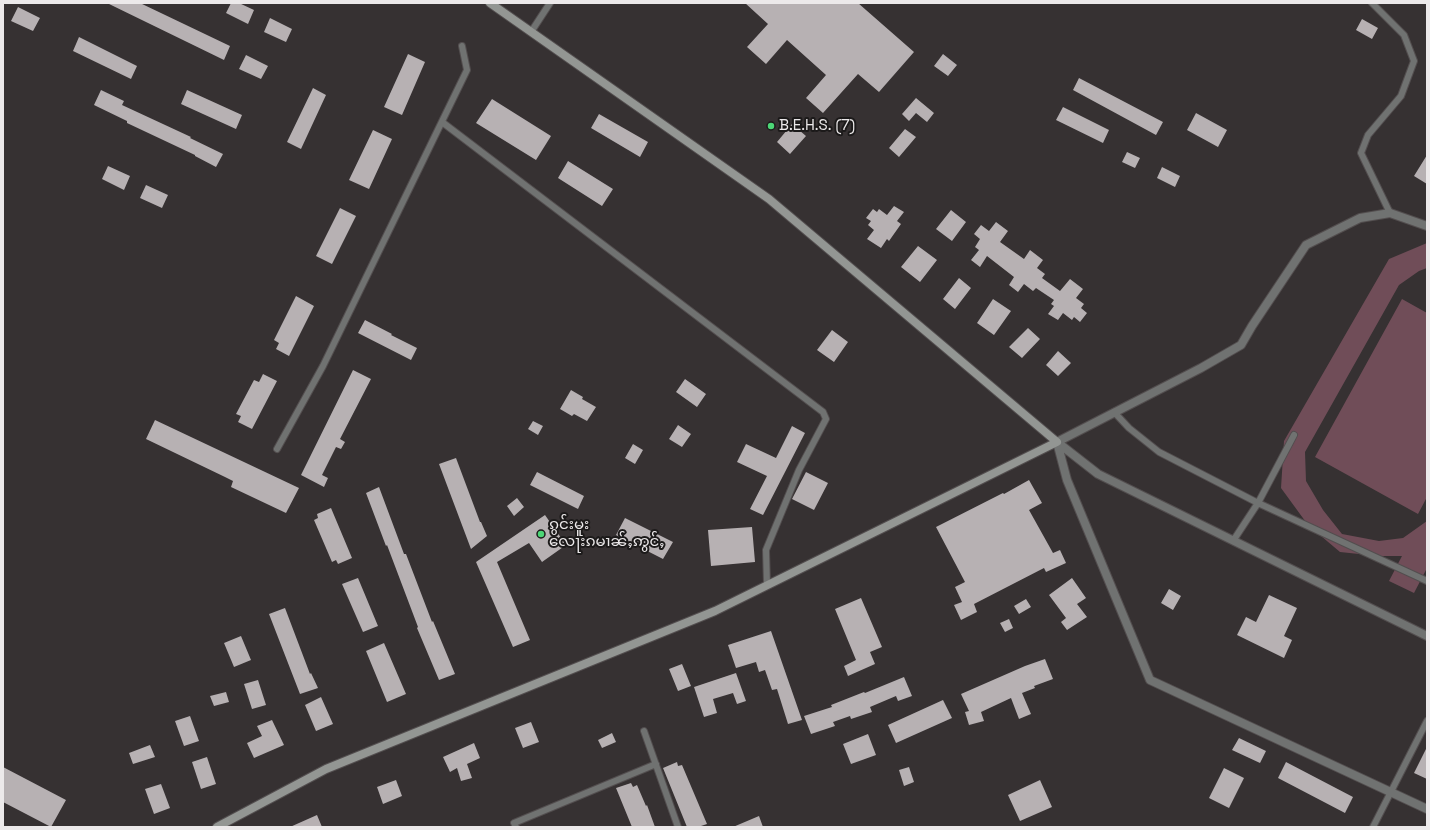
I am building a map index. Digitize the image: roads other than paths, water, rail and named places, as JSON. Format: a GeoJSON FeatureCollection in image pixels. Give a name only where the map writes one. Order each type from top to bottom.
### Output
{"type":"FeatureCollection","features":[{"type":"Feature","properties":{"kind":"street"},"geometry":{"type":"LineString","coordinates":[[490,3],[768,199],[1057,442],[1098,474],[1427,636]]}},
{"type":"Feature","properties":{"kind":"street"},"geometry":{"type":"LineString","coordinates":[[216,827],[326,769],[715,611],[1057,442],[1201,368],[1241,345],[1306,245],[1360,218],[1390,212],[1427,226]]}},
{"type":"Feature","properties":{"kind":"street"},"geometry":{"type":"LineString","coordinates":[[1057,442],[1067,480],[1150,680],[1427,809]]}},
{"type":"Feature","properties":{"kind":"lane"},"geometry":{"type":"LineString","coordinates":[[531,32],[550,3]]}},
{"type":"Feature","properties":{"kind":"lane"},"geometry":{"type":"LineString","coordinates":[[1372,3],[1404,35],[1414,61],[1400,96],[1368,134],[1360,153],[1390,212]]}},
{"type":"Feature","properties":{"kind":"lane"},"geometry":{"type":"LineString","coordinates":[[277,449],[323,366],[467,70],[462,46]]}},
{"type":"Feature","properties":{"kind":"lane"},"geometry":{"type":"LineString","coordinates":[[442,122],[823,412],[826,419],[798,470],[766,550],[767,585]]}},
{"type":"Feature","properties":{"kind":"lane"},"geometry":{"type":"LineString","coordinates":[[1114,412],[1129,428],[1159,452],[1258,503],[1427,580]]}},
{"type":"Feature","properties":{"kind":"lane"},"geometry":{"type":"LineString","coordinates":[[1233,541],[1258,503],[1294,434]]}},
{"type":"Feature","properties":{"kind":"lane"},"geometry":{"type":"LineString","coordinates":[[1373,827],[1427,721]]}},
{"type":"Feature","properties":{"kind":"lane"},"geometry":{"type":"LineString","coordinates":[[644,731],[678,827]]}},
{"type":"Feature","properties":{"kind":"lane"},"geometry":{"type":"LineString","coordinates":[[516,827],[514,823],[656,764]]}},
{"type":"Feature","properties":{"kind":"place","name":"B.E.H.S. (7)"},"geometry":{"type":"Point","coordinates":[771,126]}},
{"type":"Feature","properties":{"kind":"place","name":"ၵွင်းမူး လေႃးၵမၢၼ်ႇဢွင်ႇ"},"geometry":{"type":"Point","coordinates":[541,534]}}]}
